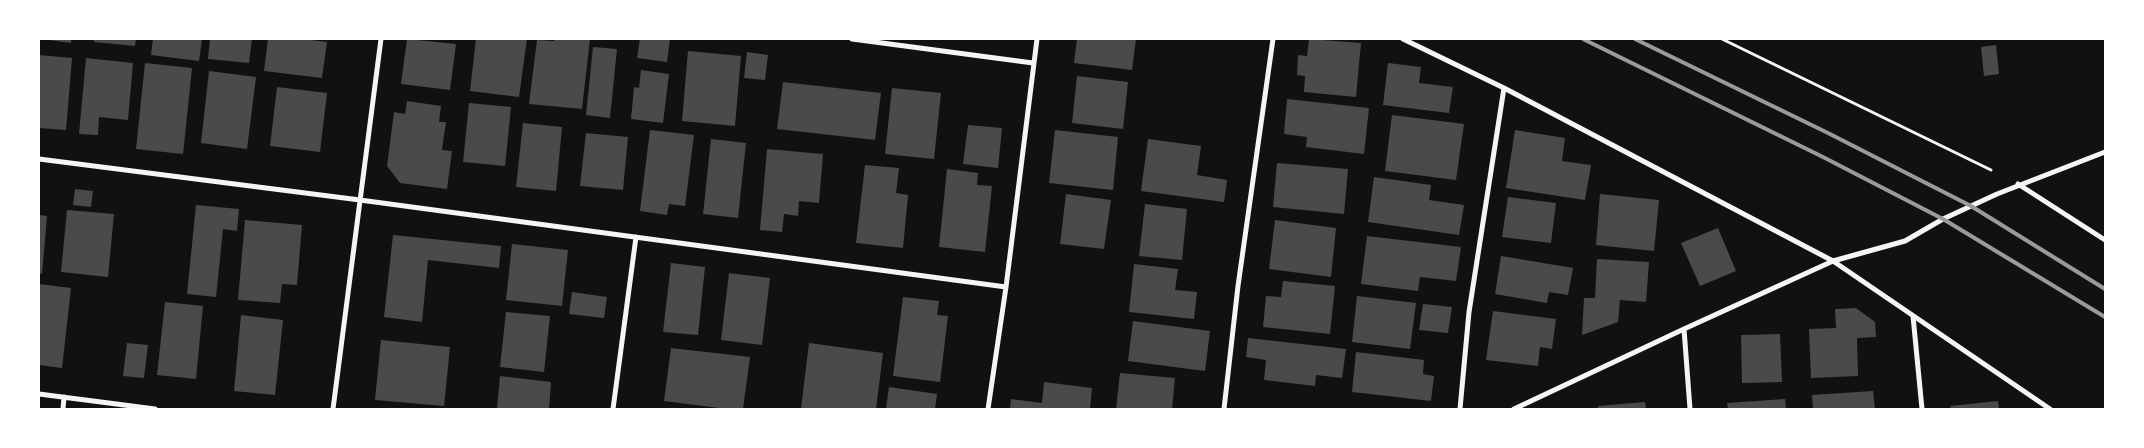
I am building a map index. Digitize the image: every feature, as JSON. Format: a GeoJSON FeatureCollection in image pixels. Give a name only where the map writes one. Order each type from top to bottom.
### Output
{"type":"FeatureCollection","features":[{"type":"Feature","properties":{"kind":"street"},"geometry":{"type":"LineString","coordinates":[[332,409],[381,39]]}},
{"type":"Feature","properties":{"kind":"street"},"geometry":{"type":"LineString","coordinates":[[852,39],[1033,62]]}},
{"type":"Feature","properties":{"kind":"street"},"geometry":{"type":"LineString","coordinates":[[988,409],[1006,287],[1037,39]]}},
{"type":"Feature","properties":{"kind":"street"},"geometry":{"type":"LineString","coordinates":[[1224,409],[1238,286],[1273,39]]}},
{"type":"Feature","properties":{"kind":"street"},"geometry":{"type":"LineString","coordinates":[[1403,39],[1504,88],[1833,261],[2050,409]]}},
{"type":"Feature","properties":{"kind":"street"},"geometry":{"type":"LineString","coordinates":[[1460,409],[1469,312],[1504,88]]}},
{"type":"Feature","properties":{"kind":"street"},"geometry":{"type":"LineString","coordinates":[[1514,409],[1684,328],[1833,261],[1905,241],[1943,219],[2018,184],[2105,152]]}},
{"type":"Feature","properties":{"kind":"street"},"geometry":{"type":"LineString","coordinates":[[39,159],[1006,287]]}},
{"type":"Feature","properties":{"kind":"street"},"geometry":{"type":"LineString","coordinates":[[2018,184],[2105,240]]}},
{"type":"Feature","properties":{"kind":"street"},"geometry":{"type":"LineString","coordinates":[[613,409],[636,237]]}},
{"type":"Feature","properties":{"kind":"street"},"geometry":{"type":"LineString","coordinates":[[1913,316],[1922,409]]}},
{"type":"Feature","properties":{"kind":"street"},"geometry":{"type":"LineString","coordinates":[[1684,328],[1690,409]]}},
{"type":"Feature","properties":{"kind":"street"},"geometry":{"type":"LineString","coordinates":[[39,394],[155,409]]}},
{"type":"Feature","properties":{"kind":"street"},"geometry":{"type":"LineString","coordinates":[[63,409],[64,397]]}},
{"type":"Feature","properties":{"kind":"path"},"geometry":{"type":"LineString","coordinates":[[1722,39],[1949,148],[2018,184]]}},
{"type":"Feature","properties":{"kind":"building"},"geometry":{"type":"Polygon","coordinates":[[[42,39],[71,39],[71,43],[42,39]]]}},
{"type":"Feature","properties":{"kind":"building"},"geometry":{"type":"Polygon","coordinates":[[[94,39],[136,39],[135,46],[94,42],[94,39]]]}},
{"type":"Feature","properties":{"kind":"building"},"geometry":{"type":"Polygon","coordinates":[[[153,39],[202,39],[199,61],[151,55],[153,39]]]}},
{"type":"Feature","properties":{"kind":"building"},"geometry":{"type":"Polygon","coordinates":[[[210,39],[252,39],[249,63],[208,59],[210,39]]]}},
{"type":"Feature","properties":{"kind":"building"},"geometry":{"type":"Polygon","coordinates":[[[268,39],[303,39],[327,42],[322,78],[264,71],[268,39]]]}},
{"type":"Feature","properties":{"kind":"building"},"geometry":{"type":"Polygon","coordinates":[[[407,39],[456,44],[450,90],[401,84],[407,39]]]}},
{"type":"Feature","properties":{"kind":"building"},"geometry":{"type":"Polygon","coordinates":[[[476,39],[527,39],[519,97],[470,91],[476,39]]]}},
{"type":"Feature","properties":{"kind":"building"},"geometry":{"type":"Polygon","coordinates":[[[555,39],[590,39],[582,109],[529,104],[537,40],[554,41],[555,39]]]}},
{"type":"Feature","properties":{"kind":"building"},"geometry":{"type":"Polygon","coordinates":[[[640,39],[670,39],[667,62],[637,58],[640,39]]]}},
{"type":"Feature","properties":{"kind":"building"},"geometry":{"type":"Polygon","coordinates":[[[1077,39],[1136,39],[1132,70],[1074,63],[1077,39]]]}},
{"type":"Feature","properties":{"kind":"building"},"geometry":{"type":"Polygon","coordinates":[[[1309,39],[1361,43],[1356,97],[1304,92],[1305,76],[1297,75],[1298,55],[1307,56],[1309,39]]]}},
{"type":"Feature","properties":{"kind":"building"},"geometry":{"type":"Polygon","coordinates":[[[1996,45],[1999,74],[1984,76],[1981,47],[1996,45]]]}},
{"type":"Feature","properties":{"kind":"building"},"geometry":{"type":"Polygon","coordinates":[[[593,47],[617,49],[610,118],[586,115],[593,47]]]}},
{"type":"Feature","properties":{"kind":"building"},"geometry":{"type":"Polygon","coordinates":[[[688,51],[741,56],[735,126],[682,121],[688,51]]]}},
{"type":"Feature","properties":{"kind":"building"},"geometry":{"type":"Polygon","coordinates":[[[747,52],[768,55],[765,80],[744,78],[747,52]]]}},
{"type":"Feature","properties":{"kind":"building"},"geometry":{"type":"Polygon","coordinates":[[[39,55],[72,58],[66,130],[39,128],[39,55]]]}},
{"type":"Feature","properties":{"kind":"building"},"geometry":{"type":"Polygon","coordinates":[[[86,58],[133,63],[128,120],[99,117],[98,135],[79,134],[86,58]]]}},
{"type":"Feature","properties":{"kind":"building"},"geometry":{"type":"Polygon","coordinates":[[[145,63],[192,68],[183,154],[136,149],[145,63]]]}},
{"type":"Feature","properties":{"kind":"building"},"geometry":{"type":"Polygon","coordinates":[[[1388,63],[1421,67],[1419,83],[1453,87],[1449,113],[1383,105],[1388,63]]]}},
{"type":"Feature","properties":{"kind":"building"},"geometry":{"type":"Polygon","coordinates":[[[641,70],[669,74],[663,123],[631,119],[634,87],[639,88],[641,70]]]}},
{"type":"Feature","properties":{"kind":"building"},"geometry":{"type":"Polygon","coordinates":[[[209,71],[256,77],[247,149],[201,143],[209,71]]]}},
{"type":"Feature","properties":{"kind":"building"},"geometry":{"type":"Polygon","coordinates":[[[1077,76],[1128,82],[1123,129],[1072,123],[1077,76]]]}},
{"type":"Feature","properties":{"kind":"building"},"geometry":{"type":"Polygon","coordinates":[[[783,82],[881,93],[875,140],[777,129],[783,82]]]}},
{"type":"Feature","properties":{"kind":"building"},"geometry":{"type":"Polygon","coordinates":[[[277,87],[327,93],[320,152],[270,146],[277,87]]]}},
{"type":"Feature","properties":{"kind":"building"},"geometry":{"type":"Polygon","coordinates":[[[892,88],[941,93],[934,159],[885,154],[892,88]]]}},
{"type":"Feature","properties":{"kind":"building"},"geometry":{"type":"Polygon","coordinates":[[[1287,99],[1369,108],[1364,154],[1306,147],[1307,137],[1284,134],[1287,99]]]}},
{"type":"Feature","properties":{"kind":"building"},"geometry":{"type":"Polygon","coordinates":[[[407,101],[441,106],[439,122],[446,122],[442,150],[452,151],[447,189],[400,183],[387,166],[394,112],[405,114],[407,101]]]}},
{"type":"Feature","properties":{"kind":"building"},"geometry":{"type":"Polygon","coordinates":[[[469,103],[511,107],[505,166],[463,162],[469,103]]]}},
{"type":"Feature","properties":{"kind":"building"},"geometry":{"type":"Polygon","coordinates":[[[1392,115],[1464,124],[1456,180],[1385,171],[1392,115]]]}},
{"type":"Feature","properties":{"kind":"building"},"geometry":{"type":"Polygon","coordinates":[[[523,123],[562,127],[556,191],[516,187],[523,123]]]}},
{"type":"Feature","properties":{"kind":"building"},"geometry":{"type":"Polygon","coordinates":[[[968,125],[1002,128],[998,168],[963,164],[968,125]]]}},
{"type":"Feature","properties":{"kind":"building"},"geometry":{"type":"Polygon","coordinates":[[[650,130],[694,135],[685,206],[669,204],[667,215],[640,211],[650,130]]]}},
{"type":"Feature","properties":{"kind":"building"},"geometry":{"type":"Polygon","coordinates":[[[1055,130],[1118,137],[1113,190],[1049,183],[1055,130]]]}},
{"type":"Feature","properties":{"kind":"building"},"geometry":{"type":"Polygon","coordinates":[[[1515,130],[1565,138],[1562,161],[1591,165],[1585,200],[1506,188],[1515,130]]]}},
{"type":"Feature","properties":{"kind":"building"},"geometry":{"type":"Polygon","coordinates":[[[586,133],[628,137],[623,190],[580,186],[586,133]]]}},
{"type":"Feature","properties":{"kind":"building"},"geometry":{"type":"Polygon","coordinates":[[[711,139],[746,143],[738,218],[703,214],[711,139]]]}},
{"type":"Feature","properties":{"kind":"building"},"geometry":{"type":"Polygon","coordinates":[[[1148,139],[1201,146],[1197,175],[1227,180],[1224,202],[1141,191],[1148,139]]]}},
{"type":"Feature","properties":{"kind":"building"},"geometry":{"type":"Polygon","coordinates":[[[767,149],[823,154],[819,203],[799,201],[798,216],[784,214],[782,232],[760,230],[767,149]]]}},
{"type":"Feature","properties":{"kind":"building"},"geometry":{"type":"Polygon","coordinates":[[[1277,163],[1348,169],[1344,214],[1273,207],[1277,163]]]}},
{"type":"Feature","properties":{"kind":"building"},"geometry":{"type":"Polygon","coordinates":[[[865,165],[899,168],[896,193],[908,195],[903,248],[856,243],[865,165]]]}},
{"type":"Feature","properties":{"kind":"building"},"geometry":{"type":"Polygon","coordinates":[[[947,169],[978,173],[977,185],[992,186],[985,252],[939,247],[947,169]]]}},
{"type":"Feature","properties":{"kind":"building"},"geometry":{"type":"Polygon","coordinates":[[[1374,177],[1431,185],[1429,200],[1464,205],[1459,235],[1368,222],[1374,177]]]}},
{"type":"Feature","properties":{"kind":"building"},"geometry":{"type":"Polygon","coordinates":[[[75,189],[93,191],[91,207],[73,205],[75,189]]]}},
{"type":"Feature","properties":{"kind":"building"},"geometry":{"type":"Polygon","coordinates":[[[1066,194],[1111,200],[1104,249],[1060,244],[1066,194]]]}},
{"type":"Feature","properties":{"kind":"building"},"geometry":{"type":"Polygon","coordinates":[[[1600,194],[1659,200],[1654,251],[1596,245],[1600,194]]]}},
{"type":"Feature","properties":{"kind":"building"},"geometry":{"type":"Polygon","coordinates":[[[1508,197],[1556,203],[1551,243],[1502,237],[1508,197]]]}},
{"type":"Feature","properties":{"kind":"building"},"geometry":{"type":"Polygon","coordinates":[[[1145,204],[1187,209],[1182,260],[1139,256],[1145,204]]]}},
{"type":"Feature","properties":{"kind":"building"},"geometry":{"type":"Polygon","coordinates":[[[196,205],[239,209],[237,231],[223,229],[216,297],[187,294],[196,205]]]}},
{"type":"Feature","properties":{"kind":"building"},"geometry":{"type":"Polygon","coordinates":[[[67,210],[114,214],[108,277],[61,272],[67,210]]]}},
{"type":"Feature","properties":{"kind":"building"},"geometry":{"type":"Polygon","coordinates":[[[39,215],[47,216],[42,274],[39,273],[39,215]]]}},
{"type":"Feature","properties":{"kind":"building"},"geometry":{"type":"Polygon","coordinates":[[[245,220],[302,225],[297,285],[282,284],[280,303],[238,300],[245,220]]]}},
{"type":"Feature","properties":{"kind":"building"},"geometry":{"type":"Polygon","coordinates":[[[1275,220],[1336,228],[1331,277],[1269,269],[1275,220]]]}},
{"type":"Feature","properties":{"kind":"building"},"geometry":{"type":"Polygon","coordinates":[[[1718,228],[1736,271],[1700,286],[1681,243],[1718,228]]]}},
{"type":"Feature","properties":{"kind":"building"},"geometry":{"type":"Polygon","coordinates":[[[393,235],[501,246],[499,268],[428,260],[422,322],[384,317],[393,235]]]}},
{"type":"Feature","properties":{"kind":"building"},"geometry":{"type":"Polygon","coordinates":[[[1367,236],[1461,247],[1456,281],[1420,277],[1418,291],[1361,284],[1367,236]]]}},
{"type":"Feature","properties":{"kind":"building"},"geometry":{"type":"Polygon","coordinates":[[[512,244],[568,250],[562,306],[506,300],[512,244]]]}},
{"type":"Feature","properties":{"kind":"building"},"geometry":{"type":"Polygon","coordinates":[[[1501,256],[1573,268],[1568,295],[1549,292],[1547,303],[1495,294],[1501,256]]]}},
{"type":"Feature","properties":{"kind":"building"},"geometry":{"type":"Polygon","coordinates":[[[1597,259],[1649,262],[1646,302],[1620,300],[1618,322],[1582,335],[1584,298],[1595,298],[1597,259]]]}},
{"type":"Feature","properties":{"kind":"building"},"geometry":{"type":"Polygon","coordinates":[[[671,263],[705,267],[698,335],[663,332],[671,263]]]}},
{"type":"Feature","properties":{"kind":"building"},"geometry":{"type":"Polygon","coordinates":[[[1134,264],[1178,269],[1175,290],[1197,292],[1194,319],[1129,312],[1134,264]]]}},
{"type":"Feature","properties":{"kind":"building"},"geometry":{"type":"Polygon","coordinates":[[[729,273],[770,278],[762,345],[721,340],[729,273]]]}},
{"type":"Feature","properties":{"kind":"building"},"geometry":{"type":"Polygon","coordinates":[[[1283,281],[1335,286],[1330,334],[1263,327],[1266,296],[1281,297],[1283,281]]]}},
{"type":"Feature","properties":{"kind":"building"},"geometry":{"type":"Polygon","coordinates":[[[39,284],[71,288],[62,368],[39,365],[39,284]]]}},
{"type":"Feature","properties":{"kind":"building"},"geometry":{"type":"Polygon","coordinates":[[[572,292],[607,297],[604,318],[569,314],[572,292]]]}},
{"type":"Feature","properties":{"kind":"building"},"geometry":{"type":"Polygon","coordinates":[[[1357,296],[1416,303],[1410,349],[1352,342],[1357,296]]]}},
{"type":"Feature","properties":{"kind":"building"},"geometry":{"type":"Polygon","coordinates":[[[903,297],[939,301],[937,315],[948,316],[940,382],[893,376],[903,297]]]}},
{"type":"Feature","properties":{"kind":"building"},"geometry":{"type":"Polygon","coordinates":[[[165,302],[203,306],[196,379],[157,375],[165,302]]]}},
{"type":"Feature","properties":{"kind":"building"},"geometry":{"type":"Polygon","coordinates":[[[1423,304],[1452,307],[1448,333],[1419,330],[1423,304]]]}},
{"type":"Feature","properties":{"kind":"building"},"geometry":{"type":"Polygon","coordinates":[[[1856,308],[1875,322],[1876,337],[1857,338],[1858,376],[1811,378],[1809,329],[1836,328],[1835,309],[1856,308]]]}},
{"type":"Feature","properties":{"kind":"building"},"geometry":{"type":"Polygon","coordinates":[[[1493,311],[1556,319],[1552,349],[1540,347],[1538,366],[1486,360],[1493,311]]]}},
{"type":"Feature","properties":{"kind":"building"},"geometry":{"type":"Polygon","coordinates":[[[506,312],[550,316],[544,372],[500,367],[506,312]]]}},
{"type":"Feature","properties":{"kind":"building"},"geometry":{"type":"Polygon","coordinates":[[[241,315],[283,320],[275,395],[234,391],[241,315]]]}},
{"type":"Feature","properties":{"kind":"building"},"geometry":{"type":"Polygon","coordinates":[[[1133,321],[1210,331],[1205,371],[1128,361],[1133,321]]]}},
{"type":"Feature","properties":{"kind":"building"},"geometry":{"type":"Polygon","coordinates":[[[1780,334],[1782,382],[1742,383],[1741,335],[1780,334]]]}},
{"type":"Feature","properties":{"kind":"building"},"geometry":{"type":"Polygon","coordinates":[[[1248,338],[1346,349],[1342,378],[1316,375],[1315,386],[1264,380],[1266,360],[1246,357],[1248,338]]]}},
{"type":"Feature","properties":{"kind":"building"},"geometry":{"type":"Polygon","coordinates":[[[381,340],[450,347],[444,406],[375,400],[381,340]]]}},
{"type":"Feature","properties":{"kind":"building"},"geometry":{"type":"Polygon","coordinates":[[[127,343],[148,345],[144,378],[123,376],[127,343]]]}},
{"type":"Feature","properties":{"kind":"building"},"geometry":{"type":"Polygon","coordinates":[[[809,343],[883,353],[876,409],[801,409],[809,343]]]}},
{"type":"Feature","properties":{"kind":"building"},"geometry":{"type":"Polygon","coordinates":[[[671,348],[750,357],[743,409],[727,409],[664,401],[671,348]]]}},
{"type":"Feature","properties":{"kind":"building"},"geometry":{"type":"Polygon","coordinates":[[[1356,352],[1424,360],[1423,374],[1434,376],[1431,401],[1352,392],[1356,352]]]}},
{"type":"Feature","properties":{"kind":"building"},"geometry":{"type":"Polygon","coordinates":[[[1120,373],[1175,378],[1172,409],[1116,409],[1120,373]]]}},
{"type":"Feature","properties":{"kind":"building"},"geometry":{"type":"Polygon","coordinates":[[[500,376],[551,382],[549,409],[497,409],[500,376]]]}},
{"type":"Feature","properties":{"kind":"building"},"geometry":{"type":"Polygon","coordinates":[[[1044,382],[1092,388],[1090,409],[1010,409],[1011,399],[1042,403],[1044,382]]]}},
{"type":"Feature","properties":{"kind":"building"},"geometry":{"type":"Polygon","coordinates":[[[889,387],[937,394],[935,409],[886,409],[889,387]]]}},
{"type":"Feature","properties":{"kind":"building"},"geometry":{"type":"Polygon","coordinates":[[[1873,391],[1875,409],[1813,409],[1812,395],[1873,391]]]}},
{"type":"Feature","properties":{"kind":"building"},"geometry":{"type":"Polygon","coordinates":[[[1785,399],[1786,409],[1728,409],[1727,403],[1785,399]]]}},
{"type":"Feature","properties":{"kind":"building"},"geometry":{"type":"Polygon","coordinates":[[[1998,401],[1999,409],[1951,409],[1950,406],[1998,401]]]}},
{"type":"Feature","properties":{"kind":"building"},"geometry":{"type":"Polygon","coordinates":[[[1645,402],[1646,409],[1598,409],[1598,406],[1645,402]]]}},
{"type":"Feature","properties":{"kind":"railway"},"geometry":{"type":"LineString","coordinates":[[1583,39],[1823,157],[1943,219],[2105,317]]}},
{"type":"Feature","properties":{"kind":"railway"},"geometry":{"type":"LineString","coordinates":[[1635,39],[1828,133],[1971,206],[2105,289]]}}]}
